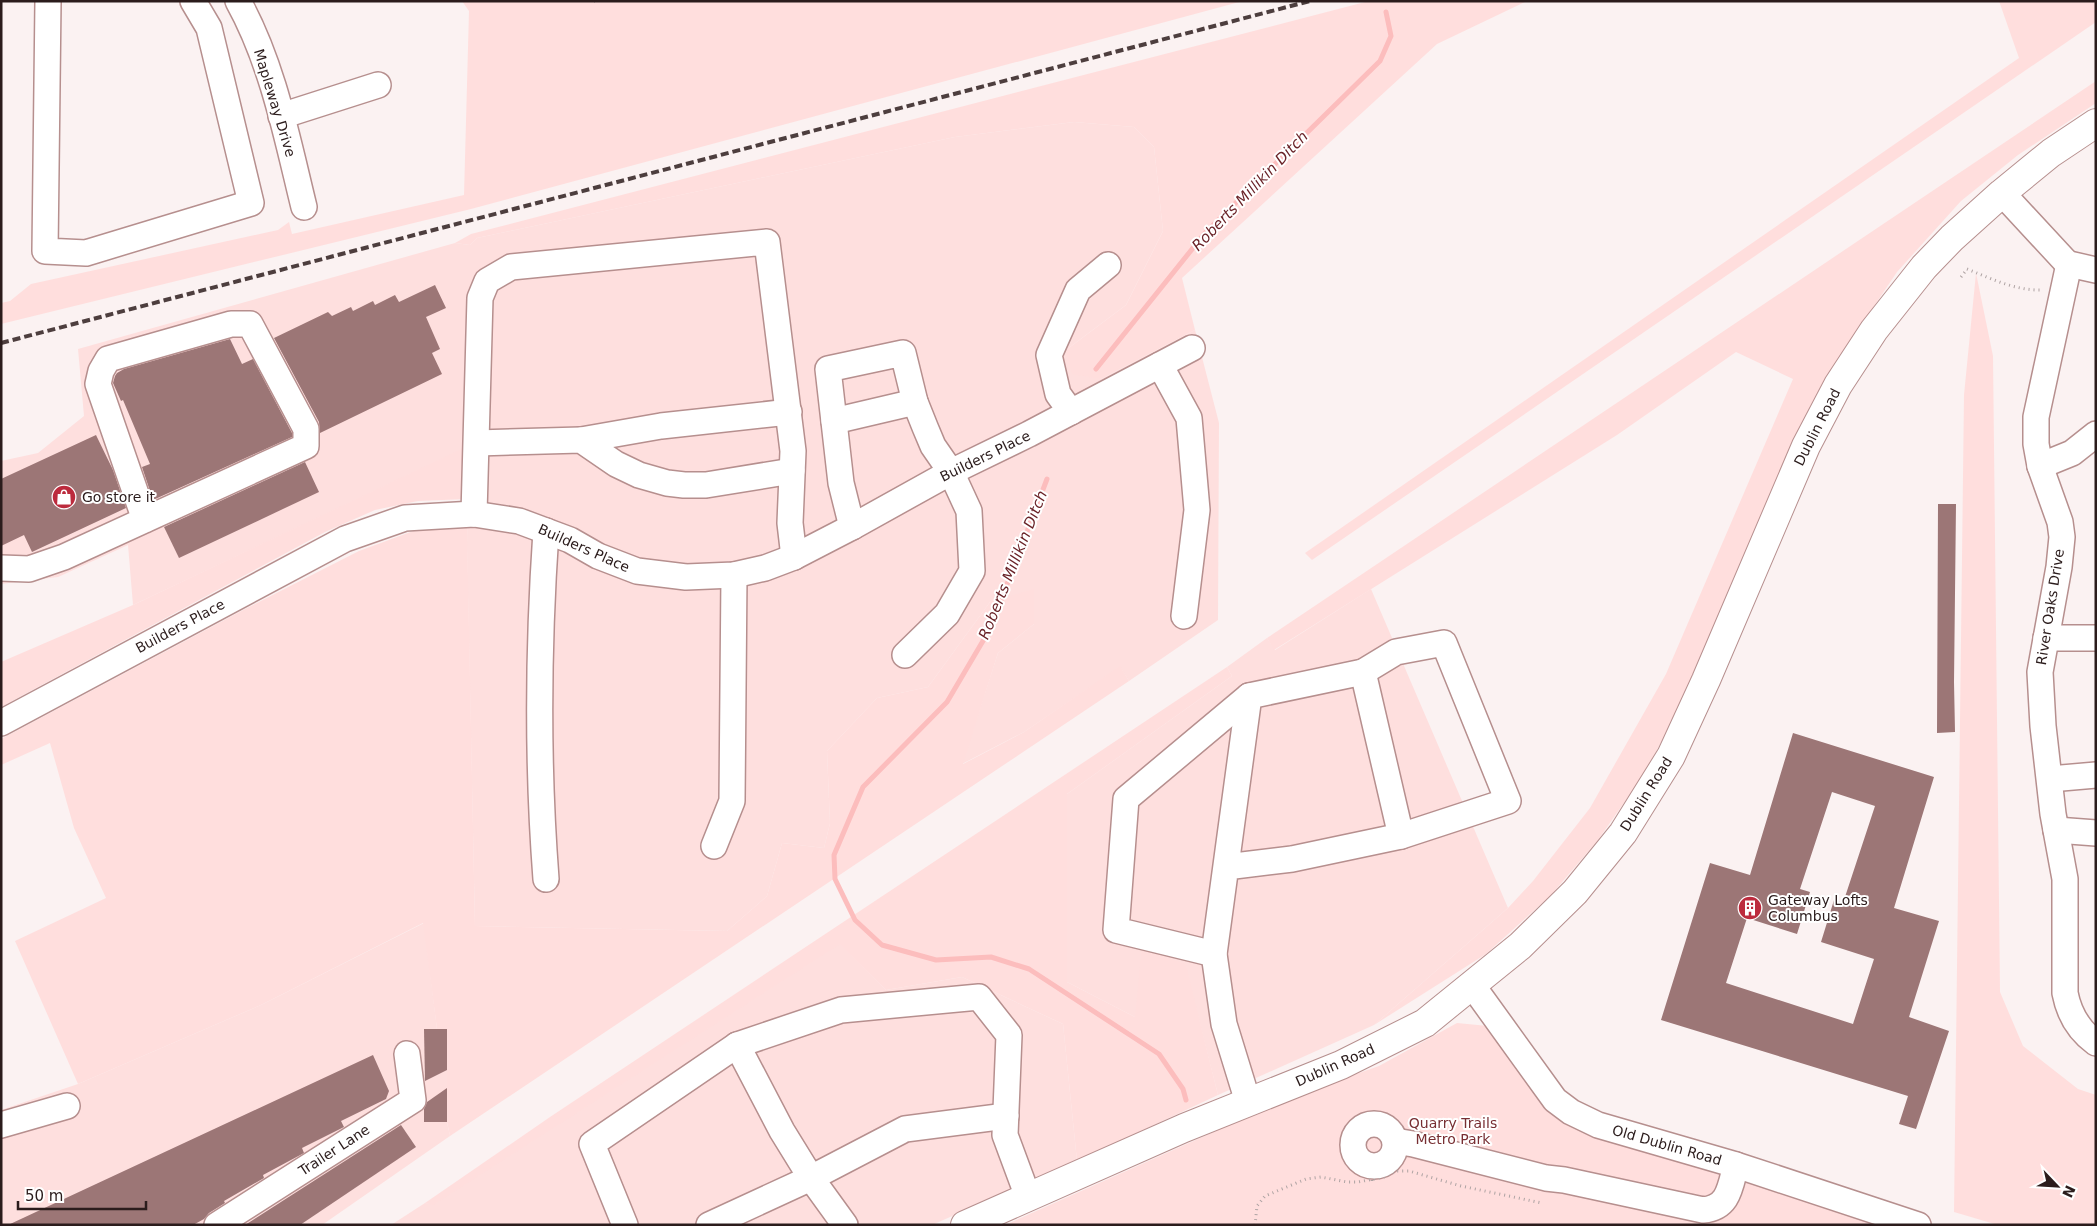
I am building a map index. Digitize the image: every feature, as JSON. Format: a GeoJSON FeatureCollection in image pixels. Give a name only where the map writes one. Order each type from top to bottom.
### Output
{"type":"FeatureCollection","features":[{"type":"Feature","properties":{"kind":"main road","name":"Dublin Road"},"geometry":{"type":"LineString","coordinates":[[965,1225],[1184,1128],[1341,1065],[1425,1023],[1520,946],[1575,892],[1623,833],[1671,756],[1706,680],[1806,446],[1838,384],[1874,330],[1924,267],[1952,238],[2002,193],[2051,153],[2096,123]]}},
{"type":"Feature","properties":{"kind":"street"},"geometry":{"type":"LineString","coordinates":[[48,1],[45,251],[86,253],[251,203],[209,28],[193,1]]}},
{"type":"Feature","properties":{"kind":"street","name":"Mapleway Drive"},"geometry":{"type":"LineString","coordinates":[[238,1],[249,21],[275,94],[304,207]]}},
{"type":"Feature","properties":{"kind":"street"},"geometry":{"type":"LineString","coordinates":[[281,116],[378,85]]}},
{"type":"Feature","properties":{"kind":"street"},"geometry":{"type":"LineString","coordinates":[[2002,193],[2069,264],[2096,270]]}},
{"type":"Feature","properties":{"kind":"street"},"geometry":{"type":"LineString","coordinates":[[474,514],[480,298],[487,281],[511,267],[767,242],[793,451],[790,523],[794,557]]}},
{"type":"Feature","properties":{"kind":"street","name":"River Oaks Drive"},"geometry":{"type":"LineString","coordinates":[[2069,264],[2036,417],[2036,444],[2040,466],[2060,522],[2062,537],[2059,567],[2040,672],[2043,726],[2056,830],[2065,879],[2065,993],[2068,1010],[2083,1032],[2096,1043]]}},
{"type":"Feature","properties":{"kind":"street"},"geometry":{"type":"LineString","coordinates":[[1071,412],[1058,394],[1049,355],[1078,290],[1108,265]]}},
{"type":"Feature","properties":{"kind":"street"},"geometry":{"type":"LineString","coordinates":[[1,568],[29,570],[64,557],[145,520],[306,446],[306,429],[250,324],[231,324],[108,359],[98,384],[145,520]]}},
{"type":"Feature","properties":{"kind":"street","name":"Builders Place"},"geometry":{"type":"LineString","coordinates":[[1,723],[345,539],[405,518],[474,514],[519,521],[570,540],[598,556],[637,571],[686,577],[734,575],[765,568],[794,557],[951,472],[1071,412],[1192,348]]}},
{"type":"Feature","properties":{"kind":"street"},"geometry":{"type":"LineString","coordinates":[[852,527],[841,483],[828,369],[903,353],[915,402],[933,446],[951,472],[969,511],[972,572],[947,614],[905,655]]}},
{"type":"Feature","properties":{"kind":"street"},"geometry":{"type":"LineString","coordinates":[[1160,365],[1189,418],[1197,510],[1184,616]]}},
{"type":"Feature","properties":{"kind":"street"},"geometry":{"type":"LineString","coordinates":[[834,420],[915,402]]}},
{"type":"Feature","properties":{"kind":"street"},"geometry":{"type":"LineString","coordinates":[[477,443],[582,440],[662,426],[789,412]]}},
{"type":"Feature","properties":{"kind":"street"},"geometry":{"type":"LineString","coordinates":[[2040,466],[2072,452],[2096,434]]}},
{"type":"Feature","properties":{"kind":"street"},"geometry":{"type":"LineString","coordinates":[[582,440],[616,464],[639,475],[684,486],[706,485],[792,471]]}},
{"type":"Feature","properties":{"kind":"street"},"geometry":{"type":"LineString","coordinates":[[546,531],[540,622],[538,717],[541,814],[546,879]]}},
{"type":"Feature","properties":{"kind":"street"},"geometry":{"type":"LineString","coordinates":[[714,846],[732,800],[734,575]]}},
{"type":"Feature","properties":{"kind":"street"},"geometry":{"type":"LineString","coordinates":[[2046,638],[2096,638]]}},
{"type":"Feature","properties":{"kind":"street"},"geometry":{"type":"LineString","coordinates":[[1214,954],[1116,930],[1126,799],[1249,696],[1363,672],[1396,652],[1444,643],[1508,801],[1401,836],[1292,859],[1226,867]]}},
{"type":"Feature","properties":{"kind":"street"},"geometry":{"type":"LineString","coordinates":[[1363,672],[1401,836]]}},
{"type":"Feature","properties":{"kind":"street"},"geometry":{"type":"LineString","coordinates":[[1248,1102],[1224,1024],[1214,954],[1249,696]]}},
{"type":"Feature","properties":{"kind":"street"},"geometry":{"type":"LineString","coordinates":[[2050,779],[2096,775]]}},
{"type":"Feature","properties":{"kind":"street"},"geometry":{"type":"LineString","coordinates":[[2056,830],[2096,833]]}},
{"type":"Feature","properties":{"kind":"street","name":"Old Dublin Road"},"geometry":{"type":"LineString","coordinates":[[1472,985],[1555,1100],[1564,1107],[1598,1125],[1736,1165],[1918,1225]]}},
{"type":"Feature","properties":{"kind":"street"},"geometry":{"type":"LineString","coordinates":[[625,1225],[592,1144],[738,1045],[841,1010],[979,997],[1009,1034],[1005,1135],[1028,1197]]}},
{"type":"Feature","properties":{"kind":"street"},"geometry":{"type":"LineString","coordinates":[[738,1045],[782,1131],[811,1178],[845,1225]]}},
{"type":"Feature","properties":{"kind":"street","name":"Trailer Lane"},"geometry":{"type":"LineString","coordinates":[[217,1225],[413,1100],[407,1054]]}},
{"type":"Feature","properties":{"kind":"street"},"geometry":{"type":"LineString","coordinates":[[1,1125],[67,1106]]}},
{"type":"Feature","properties":{"kind":"street"},"geometry":{"type":"LineString","coordinates":[[709,1225],[811,1178],[905,1129],[1006,1116]]}},
{"type":"Feature","properties":{"kind":"street"},"geometry":{"type":"LineString","coordinates":[[1367,1125],[1382,1125],[1392,1134],[1395,1141],[1392,1156],[1372,1174],[1354,1155],[1352,1148],[1356,1134],[1367,1125]]}},
{"type":"Feature","properties":{"kind":"street"},"geometry":{"type":"LineString","coordinates":[[1395,1141],[1414,1144],[1546,1178],[1564,1180],[1703,1210],[1713,1209],[1720,1205],[1727,1196],[1736,1165]]}},
{"type":"Feature","properties":{"kind":"path"},"geometry":{"type":"LineString","coordinates":[[1961,277],[1968,269],[1987,278],[2018,288],[2048,290]]}},
{"type":"Feature","properties":{"kind":"path"},"geometry":{"type":"LineString","coordinates":[[1255,1225],[1257,1206],[1265,1196],[1306,1179],[1321,1177],[1347,1182],[1372,1174],[1396,1171],[1409,1171],[1461,1186],[1542,1203]]}},
{"type":"Feature","properties":{"kind":"shaded area"},"geometry":{"type":"Polygon","coordinates":[[[1074,122],[1134,127],[1154,147],[1163,231],[1126,305],[1066,350],[1101,379],[1195,330],[1219,423],[1218,620],[1129,681],[1120,667],[1024,732],[962,764],[998,653],[1034,624],[990,602],[928,687],[877,698],[827,751],[830,823],[824,848],[782,843],[767,896],[727,931],[475,926],[467,546],[468,447],[133,605],[128,545],[58,577],[1,584],[1,461],[38,453],[84,416],[78,349],[455,243],[470,245],[477,238],[955,137],[1074,122]]]}},
{"type":"Feature","properties":{"kind":"shaded area"},"geometry":{"type":"Polygon","coordinates":[[[1371,589],[1508,908],[1374,1025],[1218,1095],[1185,965],[1135,1017],[1067,982],[1067,794],[1232,676],[1227,667],[1267,638],[1275,650],[1371,589]]]}},
{"type":"Feature","properties":{"kind":"shaded area"},"geometry":{"type":"Polygon","coordinates":[[[424,923],[437,1029],[447,1029],[447,1122],[450,1136],[322,1225],[1,1225],[1,1110],[78,1084],[261,1005],[424,923]]]}},
{"type":"Feature","properties":{"kind":"shaded area"},"geometry":{"type":"Polygon","coordinates":[[[840,943],[886,990],[962,977],[1063,1024],[1077,1161],[932,1225],[391,1225],[425,1203],[433,1204],[840,943]]]}},
{"type":"Feature","properties":{"kind":"green space"},"geometry":{"type":"Polygon","coordinates":[[[462,1],[1243,1],[471,209],[1,324],[1,303],[10,301],[31,284],[278,230],[289,222],[292,234],[464,195],[469,11],[462,1]]]}},
{"type":"Feature","properties":{"kind":"green space"},"geometry":{"type":"Polygon","coordinates":[[[1369,1],[1527,1],[1437,44],[1182,278],[1195,330],[1101,379],[1072,374],[1066,350],[1126,305],[1163,231],[1154,147],[1134,127],[1074,122],[955,137],[477,238],[470,245],[455,243],[471,234],[1369,1]]]}},
{"type":"Feature","properties":{"kind":"green space"},"geometry":{"type":"Polygon","coordinates":[[[1999,1],[2096,1],[2096,22],[1312,560],[1305,553],[2019,58],[1999,1]]]}},
{"type":"Feature","properties":{"kind":"green space"},"geometry":{"type":"Polygon","coordinates":[[[2096,81],[2096,103],[2018,155],[1961,201],[1897,272],[1827,376],[1798,432],[1681,706],[1642,777],[1598,840],[1551,895],[1486,954],[1374,1025],[1508,908],[1533,881],[1590,808],[1666,674],[1793,379],[1736,352],[1617,435],[1274,650],[1267,638],[2096,81]]]}},
{"type":"Feature","properties":{"kind":"green space"},"geometry":{"type":"Polygon","coordinates":[[[1976,273],[1993,356],[2000,992],[2023,1046],[2078,1089],[2096,1095],[2096,1225],[1998,1225],[1954,1212],[1964,395],[1976,273]]]}},
{"type":"Feature","properties":{"kind":"green space"},"geometry":{"type":"Polygon","coordinates":[[[468,446],[467,499],[418,501],[375,510],[325,532],[1,707],[1,662],[133,605],[468,446]]]}},
{"type":"Feature","properties":{"kind":"green space"},"geometry":{"type":"Polygon","coordinates":[[[467,528],[475,926],[727,931],[767,896],[782,843],[824,848],[830,823],[827,751],[877,698],[928,687],[990,602],[1034,589],[1034,624],[998,653],[963,764],[1024,732],[1120,666],[1129,681],[450,1136],[447,1122],[447,1030],[437,1029],[423,923],[261,1005],[78,1084],[15,941],[106,898],[74,828],[50,743],[1,765],[1,739],[245,609],[359,551],[416,530],[467,528]]]}},
{"type":"Feature","properties":{"kind":"green space"},"geometry":{"type":"Polygon","coordinates":[[[1227,667],[1232,676],[1067,794],[1067,982],[1135,1017],[1142,946],[1186,965],[1218,1095],[1077,1161],[1063,1024],[962,977],[886,990],[840,944],[433,1205],[425,1203],[550,1117],[1227,667]]]}},
{"type":"Feature","properties":{"kind":"green space","name":"Quarry Trails Metro Park"},"geometry":{"type":"Polygon","coordinates":[[[1457,1023],[1488,1026],[1552,1105],[1885,1225],[1005,1225],[1299,1094],[1379,1066],[1457,1023]]]}},
{"type":"Feature","properties":{"kind":"building"},"geometry":{"type":"Polygon","coordinates":[[[435,285],[446,308],[426,317],[440,349],[432,353],[442,374],[320,433],[319,422],[274,338],[328,312],[332,316],[351,307],[353,311],[373,301],[375,305],[395,295],[399,302],[435,285]]]}},
{"type":"Feature","properties":{"kind":"building"},"geometry":{"type":"Polygon","coordinates":[[[230,339],[242,364],[253,359],[292,433],[292,437],[153,500],[142,467],[150,464],[123,400],[121,401],[113,383],[115,376],[124,369],[230,339]]]}},
{"type":"Feature","properties":{"kind":"building","name":"Go store it"},"geometry":{"type":"Polygon","coordinates":[[[96,435],[113,470],[126,508],[32,552],[24,535],[1,546],[1,479],[96,435]]]}},
{"type":"Feature","properties":{"kind":"building"},"geometry":{"type":"Polygon","coordinates":[[[305,462],[319,492],[179,558],[164,527],[305,462]]]}},
{"type":"Feature","properties":{"kind":"building"},"geometry":{"type":"Polygon","coordinates":[[[1938,504],[1956,504],[1955,732],[1937,733],[1938,504]]]}},
{"type":"Feature","properties":{"kind":"building","name":"Gateway Lofts Columbus"},"geometry":{"type":"Polygon","coordinates":[[[1793,733],[1934,777],[1894,908],[1939,921],[1909,1017],[1949,1031],[1916,1129],[1899,1124],[1908,1096],[1661,1020],[1710,863],[1750,875],[1793,733]],[[1832,792],[1800,889],[1810,892],[1797,934],[1747,918],[1726,983],[1853,1024],[1874,959],[1821,942],[1834,900],[1843,903],[1875,806],[1832,792]]]}},
{"type":"Feature","properties":{"kind":"building"},"geometry":{"type":"Polygon","coordinates":[[[424,1029],[447,1029],[447,1070],[425,1081],[424,1029]]]}},
{"type":"Feature","properties":{"kind":"building"},"geometry":{"type":"Polygon","coordinates":[[[373,1055],[389,1091],[386,1099],[341,1121],[344,1127],[302,1148],[304,1153],[263,1175],[264,1178],[224,1201],[225,1203],[193,1225],[8,1225],[373,1055]]]}},
{"type":"Feature","properties":{"kind":"building"},"geometry":{"type":"Polygon","coordinates":[[[447,1088],[447,1122],[424,1122],[424,1109],[427,1102],[447,1088]]]}},
{"type":"Feature","properties":{"kind":"building"},"geometry":{"type":"Polygon","coordinates":[[[401,1125],[416,1147],[300,1225],[245,1225],[401,1125]]]}},
{"type":"Feature","properties":{"kind":"waterway","name":"Roberts Millikin Ditch"},"geometry":{"type":"LineString","coordinates":[[1096,369],[1205,233],[1380,61],[1391,36],[1386,12]]}},
{"type":"Feature","properties":{"kind":"waterway","name":"Roberts Millikin Ditch"},"geometry":{"type":"LineString","coordinates":[[1047,479],[990,629],[947,702],[863,787],[834,855],[835,879],[855,920],[882,945],[936,960],[991,957],[1029,969],[1159,1054],[1183,1089],[1186,1100]]}},
{"type":"Feature","properties":{"kind":"railway"},"geometry":{"type":"LineString","coordinates":[[1,343],[1310,1]]}},
{"type":"Feature","properties":{"kind":"place","name":"Go store it"},"geometry":{"type":"Point","coordinates":[64,497]}},
{"type":"Feature","properties":{"kind":"place","name":"Gateway Lofts Columbus"},"geometry":{"type":"Point","coordinates":[1750,908]}}]}
